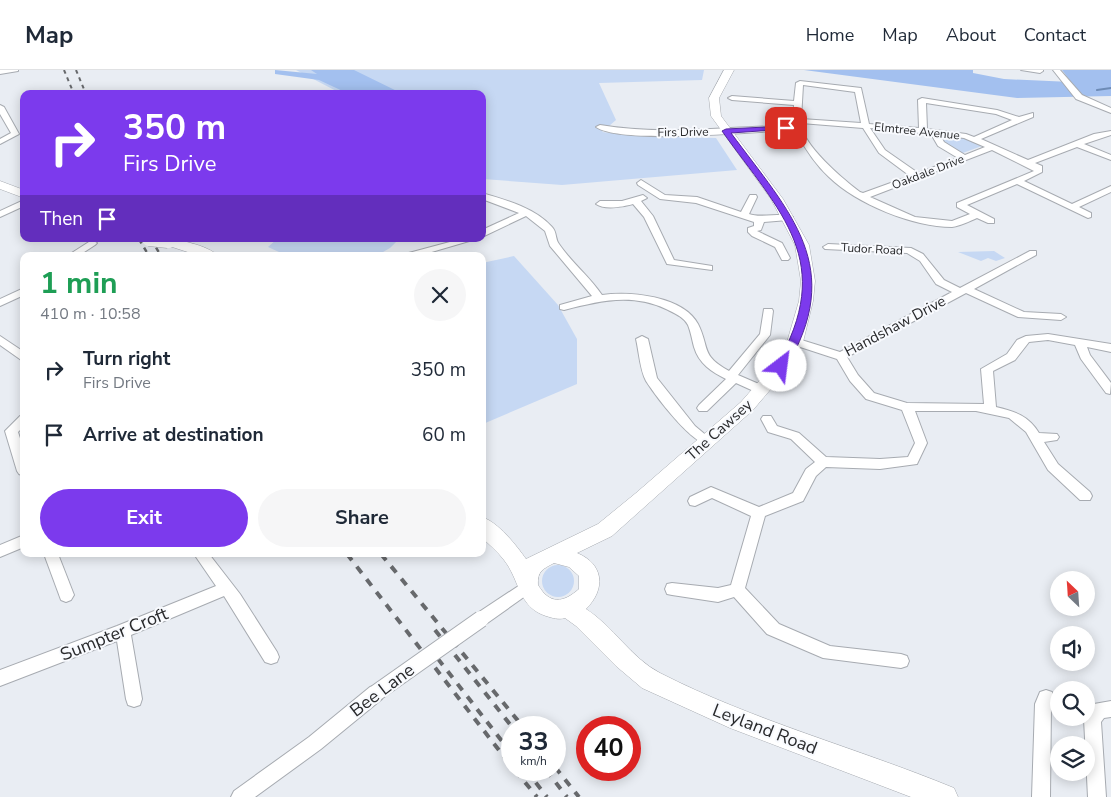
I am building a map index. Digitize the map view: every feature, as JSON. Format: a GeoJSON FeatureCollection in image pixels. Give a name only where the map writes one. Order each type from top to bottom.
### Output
{"type":"FeatureCollection","features":[{"type":"Feature","properties":{"kind":"street","name":"The Cawsey"},"geometry":{"type":"LineString","coordinates":[[536,570],[605,530],[707,441],[762,390],[781,366],[795,342],[806,302],[808,281],[802,245],[788,216],[716,116],[713,106],[714,98],[729,70]]}},
{"type":"Feature","properties":{"kind":"street"},"geometry":{"type":"LineString","coordinates":[[1024,70],[1040,71]]}},
{"type":"Feature","properties":{"kind":"street"},"geometry":{"type":"LineString","coordinates":[[1056,70],[1086,102],[1111,111]]}},
{"type":"Feature","properties":{"kind":"street"},"geometry":{"type":"LineString","coordinates":[[0,72],[15,71]]}},
{"type":"Feature","properties":{"kind":"street"},"geometry":{"type":"LineString","coordinates":[[918,176],[879,151],[864,126],[860,112],[858,90],[800,83],[798,124],[821,164],[861,197],[913,220],[953,224],[978,214]]}},
{"type":"Feature","properties":{"kind":"street"},"geometry":{"type":"LineString","coordinates":[[732,98],[798,103]]}},
{"type":"Feature","properties":{"kind":"street"},"geometry":{"type":"LineString","coordinates":[[924,131],[922,100],[997,112],[1020,120]]}},
{"type":"Feature","properties":{"kind":"street"},"geometry":{"type":"LineString","coordinates":[[0,107],[14,134],[0,142]]}},
{"type":"Feature","properties":{"kind":"street"},"geometry":{"type":"LineString","coordinates":[[975,139],[1030,115]]}},
{"type":"Feature","properties":{"kind":"street","name":"Firs Drive"},"geometry":{"type":"LineString","coordinates":[[600,127],[638,132],[726,131],[798,124]]}},
{"type":"Feature","properties":{"kind":"street","name":"Elmtree Avenue"},"geometry":{"type":"LineString","coordinates":[[798,124],[864,126],[934,132],[975,139],[1029,163]]}},
{"type":"Feature","properties":{"kind":"street"},"geometry":{"type":"LineString","coordinates":[[615,130],[616,140]]}},
{"type":"Feature","properties":{"kind":"street"},"geometry":{"type":"LineString","coordinates":[[934,132],[940,144],[964,158]]}},
{"type":"Feature","properties":{"kind":"street"},"geometry":{"type":"LineString","coordinates":[[1029,163],[1111,133]]}},
{"type":"Feature","properties":{"kind":"street"},"geometry":{"type":"LineString","coordinates":[[1078,144],[1111,158]]}},
{"type":"Feature","properties":{"kind":"street","name":"Oakdale Drive"},"geometry":{"type":"LineString","coordinates":[[861,197],[994,147]]}},
{"type":"Feature","properties":{"kind":"street"},"geometry":{"type":"LineString","coordinates":[[991,221],[960,205],[1040,170],[1029,163]]}},
{"type":"Feature","properties":{"kind":"street"},"geometry":{"type":"LineString","coordinates":[[1021,179],[1088,215]]}},
{"type":"Feature","properties":{"kind":"street"},"geometry":{"type":"LineString","coordinates":[[641,183],[655,194],[676,200],[697,200],[756,220],[788,216]]}},
{"type":"Feature","properties":{"kind":"street"},"geometry":{"type":"LineString","coordinates":[[0,185],[20,192]]}},
{"type":"Feature","properties":{"kind":"street"},"geometry":{"type":"LineString","coordinates":[[1072,207],[1111,189]]}},
{"type":"Feature","properties":{"kind":"street"},"geometry":{"type":"LineString","coordinates":[[600,204],[612,205],[636,201],[655,194]]}},
{"type":"Feature","properties":{"kind":"street"},"geometry":{"type":"LineString","coordinates":[[744,216],[753,197]]}},
{"type":"Feature","properties":{"kind":"street"},"geometry":{"type":"LineString","coordinates":[[486,198],[524,213],[551,231],[553,244],[579,270],[598,297]]}},
{"type":"Feature","properties":{"kind":"street"},"geometry":{"type":"LineString","coordinates":[[636,201],[648,216],[670,262],[708,268]]}},
{"type":"Feature","properties":{"kind":"street"},"geometry":{"type":"LineString","coordinates":[[0,214],[20,205]]}},
{"type":"Feature","properties":{"kind":"street"},"geometry":{"type":"LineString","coordinates":[[486,232],[524,213]]}},
{"type":"Feature","properties":{"kind":"street"},"geometry":{"type":"LineString","coordinates":[[756,220],[760,223],[758,228],[751,230],[754,234],[772,240],[779,245],[785,258]]}},
{"type":"Feature","properties":{"kind":"street"},"geometry":{"type":"LineString","coordinates":[[172,242],[201,252]]}},
{"type":"Feature","properties":{"kind":"street"},"geometry":{"type":"LineString","coordinates":[[423,252],[460,242]]}},
{"type":"Feature","properties":{"kind":"street"},"geometry":{"type":"LineString","coordinates":[[78,252],[92,243]]}},
{"type":"Feature","properties":{"kind":"street","name":"Tudor Road"},"geometry":{"type":"LineString","coordinates":[[828,247],[908,250],[918,253],[923,257],[937,280],[962,290]]}},
{"type":"Feature","properties":{"kind":"street","name":"Handshaw Drive"},"geometry":{"type":"LineString","coordinates":[[795,342],[841,356],[1033,253]]}},
{"type":"Feature","properties":{"kind":"street"},"geometry":{"type":"LineString","coordinates":[[962,290],[1022,315],[1061,317]]}},
{"type":"Feature","properties":{"kind":"street"},"geometry":{"type":"LineString","coordinates":[[0,303],[20,293]]}},
{"type":"Feature","properties":{"kind":"street"},"geometry":{"type":"LineString","coordinates":[[564,308],[598,297],[640,296],[658,301],[690,319],[705,360],[732,377],[762,390]]}},
{"type":"Feature","properties":{"kind":"street"},"geometry":{"type":"LineString","coordinates":[[703,408],[732,377],[765,335],[768,311]]}},
{"type":"Feature","properties":{"kind":"street"},"geometry":{"type":"LineString","coordinates":[[990,408],[987,369],[1011,357],[1020,342],[1026,339],[1048,337],[1111,348]]}},
{"type":"Feature","properties":{"kind":"street"},"geometry":{"type":"LineString","coordinates":[[642,339],[651,379],[691,429],[707,441]]}},
{"type":"Feature","properties":{"kind":"street"},"geometry":{"type":"LineString","coordinates":[[0,340],[20,355]]}},
{"type":"Feature","properties":{"kind":"street"},"geometry":{"type":"LineString","coordinates":[[1080,343],[1084,356],[1110,390]]}},
{"type":"Feature","properties":{"kind":"street"},"geometry":{"type":"LineString","coordinates":[[0,356],[13,349]]}},
{"type":"Feature","properties":{"kind":"street"},"geometry":{"type":"LineString","coordinates":[[841,356],[854,378],[870,396],[907,407],[990,408],[1012,414],[1030,429],[1053,468],[1084,496]]}},
{"type":"Feature","properties":{"kind":"street"},"geometry":{"type":"LineString","coordinates":[[767,419],[772,429],[795,436],[823,462],[880,464],[912,461],[921,443],[907,407]]}},
{"type":"Feature","properties":{"kind":"street"},"geometry":{"type":"LineString","coordinates":[[20,423],[11,431],[20,459]]}},
{"type":"Feature","properties":{"kind":"street"},"geometry":{"type":"LineString","coordinates":[[1035,438],[1053,437]]}},
{"type":"Feature","properties":{"kind":"street"},"geometry":{"type":"LineString","coordinates":[[695,501],[711,492],[759,513],[798,497],[811,473],[823,462]]}},
{"type":"Feature","properties":{"kind":"street"},"geometry":{"type":"LineString","coordinates":[[737,590],[759,513]]}},
{"type":"Feature","properties":{"kind":"street"},"geometry":{"type":"LineString","coordinates":[[486,529],[511,553],[536,570]]}},
{"type":"Feature","properties":{"kind":"street","name":"The Cawsey"},"geometry":{"type":"LineString","coordinates":[[588,581],[590,554],[605,530]]}},
{"type":"Feature","properties":{"kind":"street"},"geometry":{"type":"LineString","coordinates":[[0,551],[20,543]]}},
{"type":"Feature","properties":{"kind":"street"},"geometry":{"type":"LineString","coordinates":[[52,557],[66,595]]}},
{"type":"Feature","properties":{"kind":"street"},"geometry":{"type":"LineString","coordinates":[[203,557],[227,588],[271,657]]}},
{"type":"Feature","properties":{"kind":"street"},"geometry":{"type":"LineString","coordinates":[[573,558],[588,581],[576,604],[567,608],[545,607],[536,601],[536,570],[573,558]]}},
{"type":"Feature","properties":{"kind":"street","name":"Bee Lane"},"geometry":{"type":"LineString","coordinates":[[240,797],[314,743],[376,693],[481,619],[536,570]]}},
{"type":"Feature","properties":{"kind":"street","name":"Leyland Road"},"geometry":{"type":"LineString","coordinates":[[588,581],[601,636]]}},
{"type":"Feature","properties":{"kind":"street","name":"Sumpter Croft"},"geometry":{"type":"LineString","coordinates":[[0,678],[123,631],[227,588]]}},
{"type":"Feature","properties":{"kind":"street"},"geometry":{"type":"LineString","coordinates":[[672,589],[718,595],[737,590]]}},
{"type":"Feature","properties":{"kind":"street"},"geometry":{"type":"LineString","coordinates":[[737,590],[773,628],[829,654],[901,661]]}},
{"type":"Feature","properties":{"kind":"street","name":"Leyland Road"},"geometry":{"type":"LineString","coordinates":[[567,608],[584,619],[624,659],[650,680],[738,720],[945,797]]}},
{"type":"Feature","properties":{"kind":"street"},"geometry":{"type":"LineString","coordinates":[[123,631],[134,699]]}},
{"type":"Feature","properties":{"kind":"street"},"geometry":{"type":"LineString","coordinates":[[1041,797],[1044,704],[1046,698]]}},
{"type":"Feature","properties":{"kind":"street"},"geometry":{"type":"LineString","coordinates":[[1097,797],[1092,719],[1100,710],[1111,709]]}},
{"type":"Feature","properties":{"kind":"shaded area"},"geometry":{"type":"Polygon","coordinates":[[[275,70],[317,74],[311,70],[354,70],[395,90],[340,90],[319,80],[275,74],[275,70]]]}},
{"type":"Feature","properties":{"kind":"shaded area"},"geometry":{"type":"Polygon","coordinates":[[[296,70],[704,70],[702,80],[599,83],[616,120],[602,132],[637,136],[716,138],[737,170],[562,185],[486,179],[486,90],[334,90],[296,70]]]}},
{"type":"Feature","properties":{"kind":"shaded area"},"geometry":{"type":"Polygon","coordinates":[[[804,70],[973,70],[973,73],[1004,79],[1071,82],[1062,70],[1111,70],[1111,96],[1017,98],[804,70]]]}},
{"type":"Feature","properties":{"kind":"shaded area"},"geometry":{"type":"Polygon","coordinates":[[[937,134],[969,139],[982,146],[960,154],[948,148],[937,134]]]}},
{"type":"Feature","properties":{"kind":"shaded area"},"geometry":{"type":"Polygon","coordinates":[[[274,242],[396,242],[383,252],[279,252],[268,247],[274,242]]]}},
{"type":"Feature","properties":{"kind":"shaded area"},"geometry":{"type":"Polygon","coordinates":[[[994,251],[1005,258],[996,261],[988,258],[981,261],[958,252],[994,251]]]}},
{"type":"Feature","properties":{"kind":"shaded area"},"geometry":{"type":"Polygon","coordinates":[[[514,256],[558,305],[577,339],[577,384],[486,423],[486,262],[514,256]]]}},
{"type":"Feature","properties":{"kind":"shaded area"},"geometry":{"type":"Polygon","coordinates":[[[558,565],[570,569],[574,581],[570,593],[558,597],[546,593],[542,581],[546,569],[558,565]]]}},
{"type":"Feature","properties":{"kind":"waterway"},"geometry":{"type":"LineString","coordinates":[[1097,90],[1111,88]]}},
{"type":"Feature","properties":{"kind":"railway"},"geometry":{"type":"LineString","coordinates":[[64,70],[72,90]]}},
{"type":"Feature","properties":{"kind":"railway"},"geometry":{"type":"LineString","coordinates":[[76,70],[84,90]]}},
{"type":"Feature","properties":{"kind":"railway"},"geometry":{"type":"LineString","coordinates":[[141,242],[147,252]]}},
{"type":"Feature","properties":{"kind":"railway"},"geometry":{"type":"LineString","coordinates":[[153,242],[159,252]]}},
{"type":"Feature","properties":{"kind":"railway"},"geometry":{"type":"LineString","coordinates":[[349,557],[501,753]]}},
{"type":"Feature","properties":{"kind":"railway"},"geometry":{"type":"LineString","coordinates":[[383,557],[514,716]]}},
{"type":"Feature","properties":{"kind":"railway"},"geometry":{"type":"LineString","coordinates":[[435,630],[503,716]]}},
{"type":"Feature","properties":{"kind":"railway"},"geometry":{"type":"LineString","coordinates":[[428,646],[501,740]]}},
{"type":"Feature","properties":{"kind":"railway"},"geometry":{"type":"LineString","coordinates":[[524,781],[537,797]]}},
{"type":"Feature","properties":{"kind":"railway"},"geometry":{"type":"LineString","coordinates":[[535,781],[547,797]]}},
{"type":"Feature","properties":{"kind":"railway"},"geometry":{"type":"LineString","coordinates":[[555,781],[567,797]]}},
{"type":"Feature","properties":{"kind":"railway"},"geometry":{"type":"LineString","coordinates":[[566,781],[579,797]]}},
{"type":"Feature","properties":{"kind":"route"},"geometry":{"type":"LineString","coordinates":[[781,366],[795,342],[802,322],[808,281],[806,262],[799,237],[787,214],[726,131],[786,128]]}}]}
